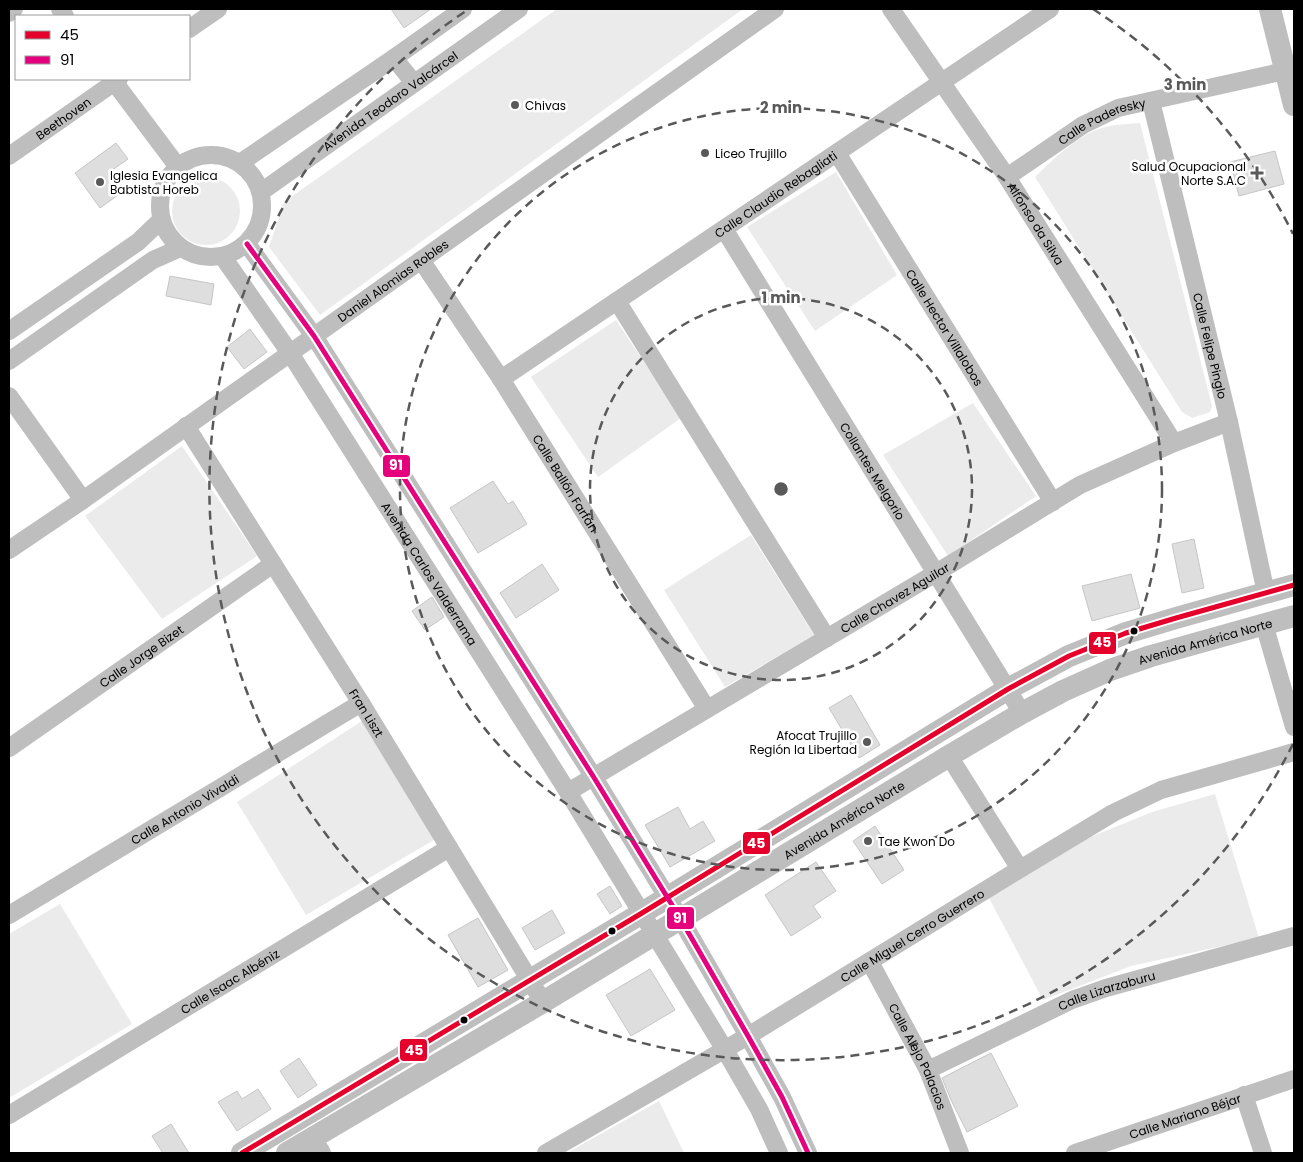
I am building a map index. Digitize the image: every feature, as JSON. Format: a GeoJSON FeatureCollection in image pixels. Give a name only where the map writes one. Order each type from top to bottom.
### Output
{"type":"FeatureCollection","features":[{"type":"Feature","properties":{"kind":"main road"},"geometry":{"type":"LineString","coordinates":[[1270,9],[1290,70],[1294,105]]}},
{"type":"Feature","properties":{"kind":"main road","name":"Avenida América Norte"},"geometry":{"type":"LineString","coordinates":[[242,1153],[642,913],[1008,689],[1069,656],[1126,633],[1294,585]]}},
{"type":"Feature","properties":{"kind":"main road","name":"Avenida América Norte"},"geometry":{"type":"LineString","coordinates":[[287,1153],[318,1145],[543,1002],[680,918],[949,756],[1063,691],[1110,670],[1151,656],[1294,616]]}},
{"type":"Feature","properties":{"kind":"street"},"geometry":{"type":"LineString","coordinates":[[9,13],[14,9]]}},
{"type":"Feature","properties":{"kind":"street"},"geometry":{"type":"LineString","coordinates":[[190,28],[217,9]]}},
{"type":"Feature","properties":{"kind":"street"},"geometry":{"type":"LineString","coordinates":[[240,163],[463,9]]}},
{"type":"Feature","properties":{"kind":"street","name":"Avenida Teodoro Valcárcel"},"geometry":{"type":"LineString","coordinates":[[261,192],[518,9]]}},
{"type":"Feature","properties":{"kind":"street","name":"Daniel Alomias Robles"},"geometry":{"type":"LineString","coordinates":[[9,550],[83,500],[775,9]]}},
{"type":"Feature","properties":{"kind":"street","name":"Alfonso da Silva"},"geometry":{"type":"LineString","coordinates":[[892,9],[1007,177],[1174,442]]}},
{"type":"Feature","properties":{"kind":"street","name":"Calle Claudio Rebagliati"},"geometry":{"type":"LineString","coordinates":[[501,379],[1050,9]]}},
{"type":"Feature","properties":{"kind":"street"},"geometry":{"type":"LineString","coordinates":[[394,58],[414,83]]}},
{"type":"Feature","properties":{"kind":"street","name":"Calle Paderesky"},"geometry":{"type":"LineString","coordinates":[[1007,177],[1083,125],[1118,108],[1290,70]]}},
{"type":"Feature","properties":{"kind":"street"},"geometry":{"type":"LineString","coordinates":[[115,80],[178,167]]}},
{"type":"Feature","properties":{"kind":"street","name":"Beethoven"},"geometry":{"type":"LineString","coordinates":[[9,156],[115,80]]}},
{"type":"Feature","properties":{"kind":"street","name":"Calle Felipe Pinglo"},"geometry":{"type":"LineString","coordinates":[[1151,101],[1229,422],[1266,593]]}},
{"type":"Feature","properties":{"kind":"street","name":"Calle Hector Villalobos"},"geometry":{"type":"LineString","coordinates":[[836,153],[1053,502]]}},
{"type":"Feature","properties":{"kind":"street"},"geometry":{"type":"LineString","coordinates":[[209,155],[226,157],[240,163],[252,175],[261,192],[263,207],[256,233],[247,244],[236,252],[223,257],[208,258],[194,255],[180,248],[169,236],[161,220],[159,206],[162,191],[168,178],[178,167],[192,158],[209,155]]}},
{"type":"Feature","properties":{"kind":"street"},"geometry":{"type":"LineString","coordinates":[[9,331],[138,242],[161,220]]}},
{"type":"Feature","properties":{"kind":"street","name":"Collantes Melgorio"},"geometry":{"type":"LineString","coordinates":[[724,229],[1022,713]]}},
{"type":"Feature","properties":{"kind":"street"},"geometry":{"type":"LineString","coordinates":[[247,244],[314,336],[593,776],[680,918],[748,1036],[782,1097],[808,1153]]}},
{"type":"Feature","properties":{"kind":"street"},"geometry":{"type":"LineString","coordinates":[[9,360],[153,260],[180,248]]}},
{"type":"Feature","properties":{"kind":"street","name":"Avenida Carlos Valderrama"},"geometry":{"type":"LineString","coordinates":[[223,257],[290,353],[568,792],[725,1050],[759,1109],[779,1153]]}},
{"type":"Feature","properties":{"kind":"street","name":"Calle Ballón Farfán"},"geometry":{"type":"LineString","coordinates":[[421,260],[501,379],[707,709]]}},
{"type":"Feature","properties":{"kind":"street"},"geometry":{"type":"LineString","coordinates":[[617,301],[826,638]]}},
{"type":"Feature","properties":{"kind":"street"},"geometry":{"type":"LineString","coordinates":[[9,396],[83,500]]}},
{"type":"Feature","properties":{"kind":"street","name":"Calle Chavez Aguilar"},"geometry":{"type":"LineString","coordinates":[[568,792],[1080,485],[1174,442],[1229,422]]}},
{"type":"Feature","properties":{"kind":"street","name":"Fran Liszt"},"geometry":{"type":"LineString","coordinates":[[186,426],[361,703],[543,1002]]}},
{"type":"Feature","properties":{"kind":"street","name":"Calle Jorge Bizet"},"geometry":{"type":"LineString","coordinates":[[9,748],[274,564]]}},
{"type":"Feature","properties":{"kind":"street"},"geometry":{"type":"LineString","coordinates":[[1264,624],[1294,727]]}},
{"type":"Feature","properties":{"kind":"street","name":"Calle Antonio Vivaldi"},"geometry":{"type":"LineString","coordinates":[[9,915],[361,703]]}},
{"type":"Feature","properties":{"kind":"street","name":"Calle Miguel Cerro Guerrero"},"geometry":{"type":"LineString","coordinates":[[546,1153],[725,1050],[1113,813],[1161,790],[1294,752]]}},
{"type":"Feature","properties":{"kind":"street"},"geometry":{"type":"LineString","coordinates":[[949,756],[1020,869]]}},
{"type":"Feature","properties":{"kind":"street","name":"Calle Isaac Albéniz"},"geometry":{"type":"LineString","coordinates":[[9,1115],[449,848]]}},
{"type":"Feature","properties":{"kind":"street","name":"Calle Lizarzaburu"},"geometry":{"type":"LineString","coordinates":[[928,1070],[1072,1000],[1106,988],[1294,936]]}},
{"type":"Feature","properties":{"kind":"street","name":"Calle Alejo Palacios"},"geometry":{"type":"LineString","coordinates":[[870,962],[928,1070],[960,1153]]}},
{"type":"Feature","properties":{"kind":"street","name":"Calle Mariano Béjar"},"geometry":{"type":"LineString","coordinates":[[1076,1153],[1294,1079]]}},
{"type":"Feature","properties":{"kind":"street"},"geometry":{"type":"LineString","coordinates":[[1244,1095],[1263,1153]]}},
{"type":"Feature","properties":{"kind":"shaded area","name":"Chivas"},"geometry":{"type":"Polygon","coordinates":[[[557,9],[743,9],[320,315],[269,247],[284,202],[557,9]]]}},
{"type":"Feature","properties":{"kind":"shaded area"},"geometry":{"type":"Polygon","coordinates":[[[1140,123],[1212,406],[1210,412],[1192,418],[1182,412],[1035,177],[1069,147],[1088,134],[1109,126],[1140,123]]]}},
{"type":"Feature","properties":{"kind":"shaded area"},"geometry":{"type":"Polygon","coordinates":[[[836,172],[897,275],[815,331],[747,227],[836,172]]]}},
{"type":"Feature","properties":{"kind":"shaded area"},"geometry":{"type":"Polygon","coordinates":[[[206,177],[219,180],[230,187],[237,198],[240,211],[237,224],[230,235],[219,242],[206,245],[193,242],[182,235],[175,224],[172,211],[175,198],[182,187],[193,180],[206,177]]]}},
{"type":"Feature","properties":{"kind":"shaded area"},"geometry":{"type":"Polygon","coordinates":[[[616,320],[681,418],[598,477],[531,377],[616,320]]]}},
{"type":"Feature","properties":{"kind":"shaded area"},"geometry":{"type":"Polygon","coordinates":[[[973,403],[1036,496],[948,556],[883,455],[973,403]]]}},
{"type":"Feature","properties":{"kind":"shaded area"},"geometry":{"type":"Polygon","coordinates":[[[182,446],[257,556],[162,619],[85,516],[182,446]]]}},
{"type":"Feature","properties":{"kind":"shaded area"},"geometry":{"type":"Polygon","coordinates":[[[751,535],[814,635],[725,687],[664,590],[751,535]]]}},
{"type":"Feature","properties":{"kind":"shaded area"},"geometry":{"type":"Polygon","coordinates":[[[365,719],[439,837],[306,915],[237,802],[365,719]]]}},
{"type":"Feature","properties":{"kind":"shaded area"},"geometry":{"type":"Polygon","coordinates":[[[1215,794],[1259,938],[1131,966],[1043,1000],[989,898],[1088,838],[1152,812],[1215,794]]]}},
{"type":"Feature","properties":{"kind":"shaded area"},"geometry":{"type":"Polygon","coordinates":[[[60,904],[132,1024],[9,1098],[9,934],[60,904]]]}},
{"type":"Feature","properties":{"kind":"shaded area"},"geometry":{"type":"Polygon","coordinates":[[[659,1101],[684,1153],[567,1153],[659,1101]]]}},
{"type":"Feature","properties":{"kind":"building"},"geometry":{"type":"Polygon","coordinates":[[[391,9],[431,9],[404,28],[391,9]]]}},
{"type":"Feature","properties":{"kind":"building","name":"Iglesia Evangelica Babtista Horeb"},"geometry":{"type":"Polygon","coordinates":[[[116,143],[128,159],[111,171],[125,190],[100,208],[75,173],[116,143]]]}},
{"type":"Feature","properties":{"kind":"building","name":"Salud Ocupacional Norte S.A.C"},"geometry":{"type":"Polygon","coordinates":[[[1275,151],[1284,184],[1239,196],[1230,162],[1275,151]]]}},
{"type":"Feature","properties":{"kind":"building"},"geometry":{"type":"Polygon","coordinates":[[[170,276],[214,284],[211,305],[166,296],[170,276]]]}},
{"type":"Feature","properties":{"kind":"building"},"geometry":{"type":"Polygon","coordinates":[[[250,329],[267,352],[244,369],[227,347],[250,329]]]}},
{"type":"Feature","properties":{"kind":"building"},"geometry":{"type":"Polygon","coordinates":[[[493,481],[508,504],[513,501],[527,524],[478,553],[450,508],[493,481]]]}},
{"type":"Feature","properties":{"kind":"building"},"geometry":{"type":"Polygon","coordinates":[[[1194,539],[1204,588],[1182,593],[1172,544],[1194,539]]]}},
{"type":"Feature","properties":{"kind":"building"},"geometry":{"type":"Polygon","coordinates":[[[542,564],[559,590],[516,618],[500,593],[542,564]]]}},
{"type":"Feature","properties":{"kind":"building"},"geometry":{"type":"Polygon","coordinates":[[[1131,574],[1140,608],[1092,621],[1082,586],[1131,574]]]}},
{"type":"Feature","properties":{"kind":"building"},"geometry":{"type":"Polygon","coordinates":[[[432,597],[444,617],[425,630],[412,611],[432,597]]]}},
{"type":"Feature","properties":{"kind":"building"},"geometry":{"type":"Polygon","coordinates":[[[851,695],[880,745],[859,758],[829,708],[851,695]]]}},
{"type":"Feature","properties":{"kind":"building"},"geometry":{"type":"Polygon","coordinates":[[[678,807],[690,829],[703,821],[715,841],[670,867],[645,825],[678,807]]]}},
{"type":"Feature","properties":{"kind":"building"},"geometry":{"type":"Polygon","coordinates":[[[875,826],[904,870],[882,884],[853,841],[875,826]]]}},
{"type":"Feature","properties":{"kind":"building"},"geometry":{"type":"Polygon","coordinates":[[[816,862],[836,891],[813,906],[821,917],[791,936],[765,895],[816,862]]]}},
{"type":"Feature","properties":{"kind":"building"},"geometry":{"type":"Polygon","coordinates":[[[610,886],[622,906],[610,914],[597,894],[610,886]]]}},
{"type":"Feature","properties":{"kind":"building"},"geometry":{"type":"Polygon","coordinates":[[[552,910],[565,933],[535,950],[522,928],[552,910]]]}},
{"type":"Feature","properties":{"kind":"building"},"geometry":{"type":"Polygon","coordinates":[[[478,918],[508,970],[478,987],[448,935],[478,918]]]}},
{"type":"Feature","properties":{"kind":"building"},"geometry":{"type":"Polygon","coordinates":[[[650,969],[675,1010],[631,1036],[606,995],[650,969]]]}},
{"type":"Feature","properties":{"kind":"building"},"geometry":{"type":"Polygon","coordinates":[[[991,1053],[1018,1106],[967,1132],[942,1078],[991,1053]]]}},
{"type":"Feature","properties":{"kind":"building"},"geometry":{"type":"Polygon","coordinates":[[[299,1058],[317,1085],[298,1098],[280,1071],[299,1058]]]}},
{"type":"Feature","properties":{"kind":"building"},"geometry":{"type":"Polygon","coordinates":[[[258,1089],[271,1109],[237,1131],[218,1102],[237,1091],[242,1099],[258,1089]]]}},
{"type":"Feature","properties":{"kind":"building"},"geometry":{"type":"Polygon","coordinates":[[[171,1124],[189,1153],[163,1153],[152,1136],[171,1124]]]}},
{"type":"Feature","properties":{"kind":"transit line","name":"91"},"geometry":{"type":"LineString","coordinates":[[247,244],[314,336],[593,776],[680,918],[748,1036],[782,1097],[808,1153]]}},
{"type":"Feature","properties":{"kind":"transit line","name":"45"},"geometry":{"type":"LineString","coordinates":[[242,1153],[642,913],[1008,689],[1069,656],[1126,633],[1294,585]]}},
{"type":"Feature","properties":{"kind":"place","name":"Chivas"},"geometry":{"type":"Point","coordinates":[515,105]}},
{"type":"Feature","properties":{"kind":"place","name":"Liceo Trujillo"},"geometry":{"type":"Point","coordinates":[705,153]}},
{"type":"Feature","properties":{"kind":"place","name":"Salud Ocupacional Norte S.A.C"},"geometry":{"type":"Point","coordinates":[1257,173]}},
{"type":"Feature","properties":{"kind":"place","name":"Iglesia Evangelica Babtista Horeb"},"geometry":{"type":"Point","coordinates":[100,182]}},
{"type":"Feature","properties":{"kind":"place","name":"Afocat Trujillo Región la Libertad"},"geometry":{"type":"Point","coordinates":[867,742]}},
{"type":"Feature","properties":{"kind":"place","name":"Tae Kwon Do"},"geometry":{"type":"Point","coordinates":[868,841]}}]}
